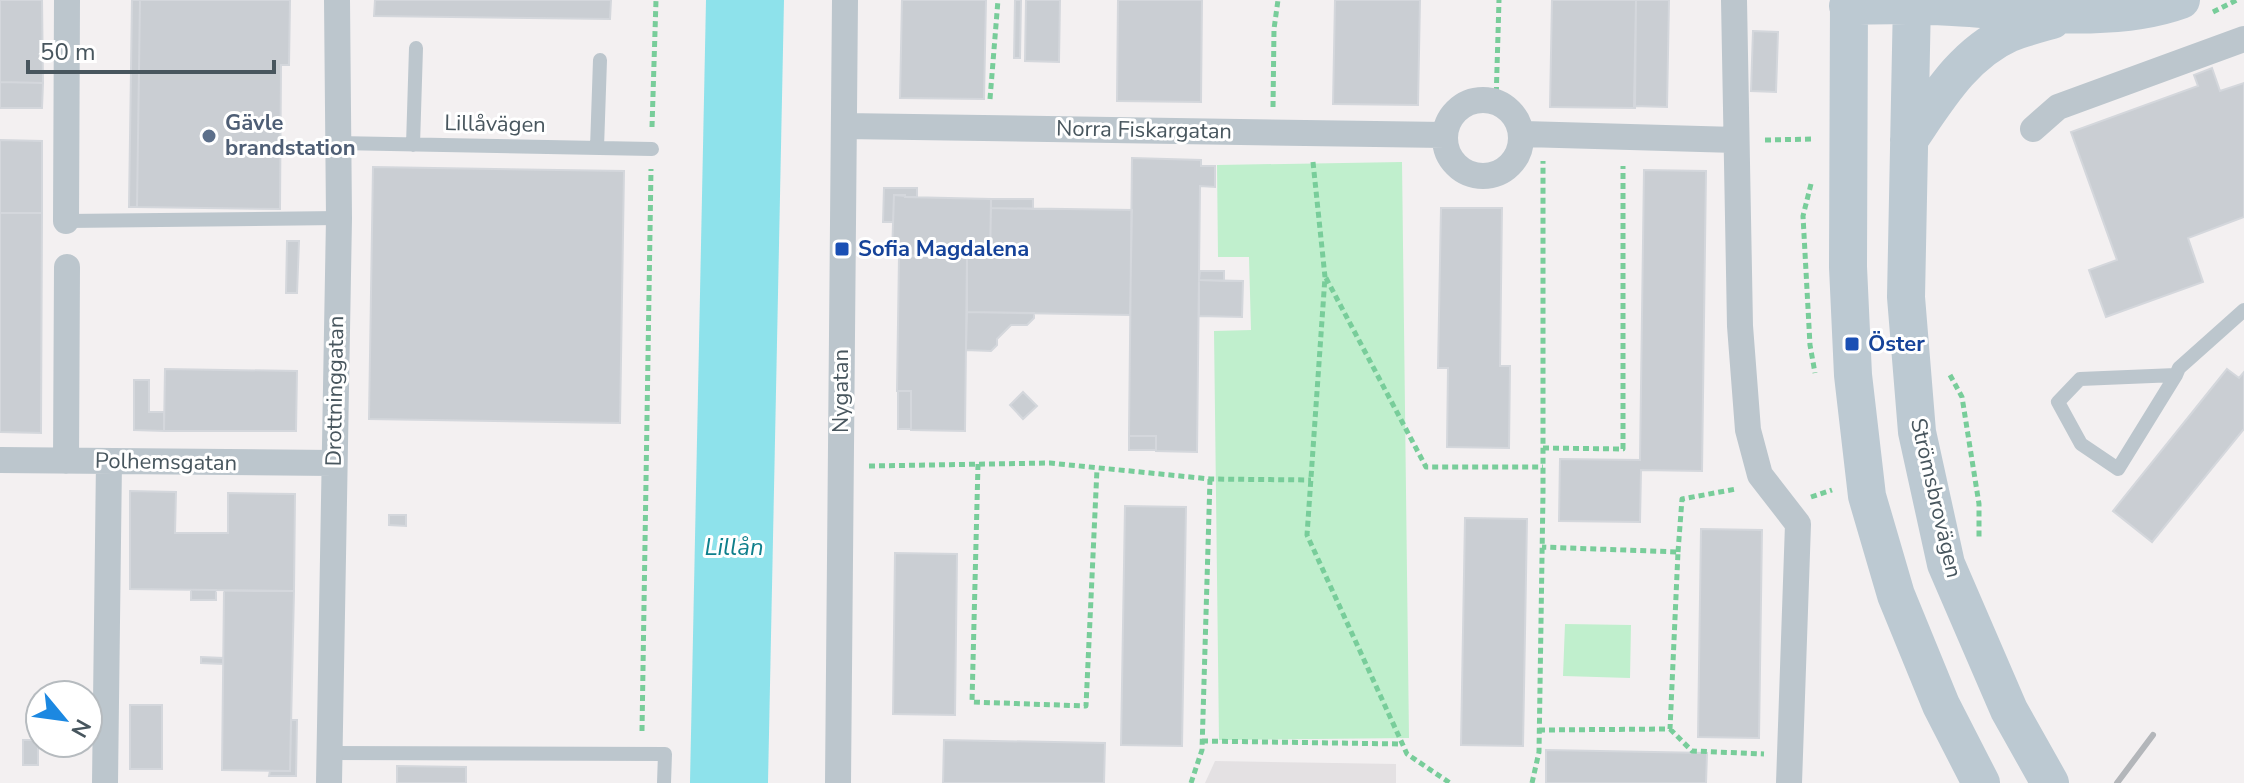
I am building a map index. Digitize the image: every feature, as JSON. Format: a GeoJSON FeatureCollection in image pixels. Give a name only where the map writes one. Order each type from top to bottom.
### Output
{"type":"FeatureCollection","features":[{"type":"Feature","properties":{"kind":"main road"},"geometry":{"type":"LineString","coordinates":[[1981,783],[1941,705],[1902,609],[1867,496],[1853,375],[1848,267],[1848,3],[1912,2],[2069,15],[2157,9],[2181,0]]}},
{"type":"Feature","properties":{"kind":"main road","name":"Strömsbrovägen"},"geometry":{"type":"LineString","coordinates":[[1912,2],[1906,297],[1917,432],[1946,564],[2009,710],[2050,783]]}},
{"type":"Feature","properties":{"kind":"main road"},"geometry":{"type":"LineString","coordinates":[[1909,140],[1942,92],[1974,55],[2010,33],[2069,15]]}},
{"type":"Feature","properties":{"kind":"street"},"geometry":{"type":"LineString","coordinates":[[66,221],[67,0]]}},
{"type":"Feature","properties":{"kind":"street","name":"Drottninggatan"},"geometry":{"type":"LineString","coordinates":[[329,783],[339,218],[337,0]]}},
{"type":"Feature","properties":{"kind":"street","name":"Nygatan"},"geometry":{"type":"LineString","coordinates":[[838,783],[845,0]]}},
{"type":"Feature","properties":{"kind":"street"},"geometry":{"type":"LineString","coordinates":[[1734,0],[1740,326],[1748,430],[1760,475],[1798,524],[1789,783]]}},
{"type":"Feature","properties":{"kind":"street"},"geometry":{"type":"LineString","coordinates":[[2033,129],[2058,107],[2244,39]]}},
{"type":"Feature","properties":{"kind":"street"},"geometry":{"type":"LineString","coordinates":[[1532,134],[1513,160],[1503,170],[1491,175],[1477,175],[1463,170],[1453,161],[1445,135],[1449,121],[1457,110],[1482,100],[1508,109],[1516,121],[1532,134],[1736,140]]}},
{"type":"Feature","properties":{"kind":"street","name":"Norra Fiskargatan"},"geometry":{"type":"LineString","coordinates":[[844,126],[1445,135]]}},
{"type":"Feature","properties":{"kind":"street"},"geometry":{"type":"LineString","coordinates":[[66,461],[67,267]]}},
{"type":"Feature","properties":{"kind":"street","name":"Polhemsgatan"},"geometry":{"type":"LineString","coordinates":[[0,460],[333,463]]}},
{"type":"Feature","properties":{"kind":"street"},"geometry":{"type":"LineString","coordinates":[[105,783],[109,461]]}},
{"type":"Feature","properties":{"kind":"lane"},"geometry":{"type":"LineString","coordinates":[[413,145],[416,48]]}},
{"type":"Feature","properties":{"kind":"lane"},"geometry":{"type":"LineString","coordinates":[[597,148],[600,60]]}},
{"type":"Feature","properties":{"kind":"lane","name":"Lillåvägen"},"geometry":{"type":"LineString","coordinates":[[337,143],[652,149]]}},
{"type":"Feature","properties":{"kind":"lane"},"geometry":{"type":"LineString","coordinates":[[66,221],[339,218]]}},
{"type":"Feature","properties":{"kind":"lane"},"geometry":{"type":"LineString","coordinates":[[2176,375],[2080,379],[2058,402],[2081,444],[2118,469],[2176,375],[2179,368],[2244,310]]}},
{"type":"Feature","properties":{"kind":"lane"},"geometry":{"type":"LineString","coordinates":[[330,753],[665,754],[664,783]]}},
{"type":"Feature","properties":{"kind":"path"},"geometry":{"type":"LineString","coordinates":[[642,754],[656,0]]}},
{"type":"Feature","properties":{"kind":"path"},"geometry":{"type":"LineString","coordinates":[[987,128],[998,0]]}},
{"type":"Feature","properties":{"kind":"path"},"geometry":{"type":"LineString","coordinates":[[1272,132],[1274,29],[1278,0]]}},
{"type":"Feature","properties":{"kind":"path"},"geometry":{"type":"LineString","coordinates":[[1496,103],[1499,0]]}},
{"type":"Feature","properties":{"kind":"path"},"geometry":{"type":"LineString","coordinates":[[1310,133],[1325,277],[1307,535],[1407,754],[1450,783]]}},
{"type":"Feature","properties":{"kind":"path"},"geometry":{"type":"LineString","coordinates":[[1532,134],[1543,448],[1539,752],[1532,783]]}},
{"type":"Feature","properties":{"kind":"path"},"geometry":{"type":"LineString","coordinates":[[1543,448],[1623,449],[1623,137]]}},
{"type":"Feature","properties":{"kind":"path"},"geometry":{"type":"LineString","coordinates":[[1736,140],[1816,139]]}},
{"type":"Feature","properties":{"kind":"path"},"geometry":{"type":"LineString","coordinates":[[1325,277],[1426,467],[1543,467]]}},
{"type":"Feature","properties":{"kind":"path"},"geometry":{"type":"LineString","coordinates":[[1962,397],[1979,504]]}},
{"type":"Feature","properties":{"kind":"path"},"geometry":{"type":"LineString","coordinates":[[861,466],[1050,463],[1210,479],[1311,480]]}},
{"type":"Feature","properties":{"kind":"path"},"geometry":{"type":"LineString","coordinates":[[978,464],[972,702],[1086,706],[1097,469]]}},
{"type":"Feature","properties":{"kind":"path"},"geometry":{"type":"LineString","coordinates":[[1191,783],[1202,741],[1210,479]]}},
{"type":"Feature","properties":{"kind":"path"},"geometry":{"type":"LineString","coordinates":[[1670,729],[1682,499],[1767,484]]}},
{"type":"Feature","properties":{"kind":"path"},"geometry":{"type":"LineString","coordinates":[[1542,547],[1678,552]]}},
{"type":"Feature","properties":{"kind":"path"},"geometry":{"type":"LineString","coordinates":[[1539,730],[1670,729],[1692,751],[1790,755]]}},
{"type":"Feature","properties":{"kind":"path"},"geometry":{"type":"LineString","coordinates":[[1202,741],[1402,744]]}},
{"type":"Feature","properties":{"kind":"shaded area"},"geometry":{"type":"Polygon","coordinates":[[[1215,761],[1396,764],[1396,783],[1205,783],[1215,761]]]}},
{"type":"Feature","properties":{"kind":"green space"},"geometry":{"type":"Polygon","coordinates":[[[1402,162],[1409,738],[1219,740],[1214,331],[1251,330],[1249,257],[1218,257],[1217,165],[1402,162]]]}},
{"type":"Feature","properties":{"kind":"green space"},"geometry":{"type":"Polygon","coordinates":[[[1565,624],[1631,625],[1630,678],[1563,676],[1565,624]]]}},
{"type":"Feature","properties":{"kind":"water","name":"Lillån"},"geometry":{"type":"Polygon","coordinates":[[[706,0],[784,0],[768,783],[690,783],[706,0]]]}},
{"type":"Feature","properties":{"kind":"building"},"geometry":{"type":"Polygon","coordinates":[[[0,0],[42,0],[43,83],[0,82],[0,0]]]}},
{"type":"Feature","properties":{"kind":"building"},"geometry":{"type":"Polygon","coordinates":[[[132,0],[140,0],[137,207],[129,207],[132,0]]]}},
{"type":"Feature","properties":{"kind":"building","name":"Gävle brandstation"},"geometry":{"type":"Polygon","coordinates":[[[140,0],[290,0],[289,65],[281,65],[280,209],[137,207],[140,0]]]}},
{"type":"Feature","properties":{"kind":"building"},"geometry":{"type":"Polygon","coordinates":[[[375,0],[611,0],[610,19],[374,16],[375,0]]]}},
{"type":"Feature","properties":{"kind":"building"},"geometry":{"type":"Polygon","coordinates":[[[902,0],[986,0],[984,99],[900,98],[902,0]]]}},
{"type":"Feature","properties":{"kind":"building"},"geometry":{"type":"Polygon","coordinates":[[[1015,0],[1021,0],[1020,58],[1014,58],[1015,0]]]}},
{"type":"Feature","properties":{"kind":"building"},"geometry":{"type":"Polygon","coordinates":[[[1026,0],[1060,0],[1059,62],[1025,61],[1026,0]]]}},
{"type":"Feature","properties":{"kind":"building"},"geometry":{"type":"Polygon","coordinates":[[[1118,0],[1202,0],[1201,102],[1117,101],[1118,0]]]}},
{"type":"Feature","properties":{"kind":"building"},"geometry":{"type":"Polygon","coordinates":[[[1335,0],[1420,0],[1418,105],[1333,104],[1335,0]]]}},
{"type":"Feature","properties":{"kind":"building"},"geometry":{"type":"Polygon","coordinates":[[[1552,0],[1636,0],[1635,108],[1550,107],[1552,0]]]}},
{"type":"Feature","properties":{"kind":"building"},"geometry":{"type":"Polygon","coordinates":[[[1636,0],[1669,0],[1667,107],[1634,106],[1636,0]]]}},
{"type":"Feature","properties":{"kind":"building"},"geometry":{"type":"Polygon","coordinates":[[[1753,31],[1778,32],[1776,92],[1751,91],[1753,31]]]}},
{"type":"Feature","properties":{"kind":"building"},"geometry":{"type":"Polygon","coordinates":[[[2212,68],[2220,91],[2244,83],[2244,217],[2188,238],[2203,282],[2106,317],[2089,270],[2117,260],[2071,132],[2198,86],[2194,75],[2212,68]]]}},
{"type":"Feature","properties":{"kind":"building"},"geometry":{"type":"Polygon","coordinates":[[[0,82],[43,83],[42,108],[0,108],[0,82]]]}},
{"type":"Feature","properties":{"kind":"building"},"geometry":{"type":"Polygon","coordinates":[[[0,140],[42,141],[42,213],[0,213],[0,140]]]}},
{"type":"Feature","properties":{"kind":"building"},"geometry":{"type":"Polygon","coordinates":[[[1132,158],[1201,160],[1201,166],[1215,166],[1215,187],[1200,186],[1197,452],[1156,451],[1156,436],[1129,436],[1132,158]]]}},
{"type":"Feature","properties":{"kind":"building"},"geometry":{"type":"Polygon","coordinates":[[[373,167],[624,171],[620,423],[369,419],[373,167]]]}},
{"type":"Feature","properties":{"kind":"building"},"geometry":{"type":"Polygon","coordinates":[[[1644,170],[1706,171],[1702,471],[1641,470],[1640,522],[1559,521],[1560,459],[1640,460],[1644,170]]]}},
{"type":"Feature","properties":{"kind":"building"},"geometry":{"type":"Polygon","coordinates":[[[884,188],[917,188],[917,197],[894,195],[893,222],[883,222],[884,188]]]}},
{"type":"Feature","properties":{"kind":"building"},"geometry":{"type":"Polygon","coordinates":[[[894,195],[991,199],[990,257],[892,255],[894,195]]]}},
{"type":"Feature","properties":{"kind":"building"},"geometry":{"type":"Polygon","coordinates":[[[991,199],[1033,199],[1033,209],[991,208],[991,199]]]}},
{"type":"Feature","properties":{"kind":"building"},"geometry":{"type":"Polygon","coordinates":[[[991,208],[1132,210],[1130,315],[967,312],[967,257],[990,257],[991,208]]]}},
{"type":"Feature","properties":{"kind":"building"},"geometry":{"type":"Polygon","coordinates":[[[1441,208],[1502,208],[1500,366],[1510,366],[1509,448],[1447,447],[1448,368],[1438,368],[1441,208]]]}},
{"type":"Feature","properties":{"kind":"building"},"geometry":{"type":"Polygon","coordinates":[[[0,213],[42,213],[41,433],[0,432],[0,213]]]}},
{"type":"Feature","properties":{"kind":"building"},"geometry":{"type":"Polygon","coordinates":[[[287,241],[299,241],[297,293],[286,293],[287,241]]]}},
{"type":"Feature","properties":{"kind":"building"},"geometry":{"type":"Polygon","coordinates":[[[899,256],[967,257],[965,431],[911,430],[911,391],[897,391],[899,256]]]}},
{"type":"Feature","properties":{"kind":"building"},"geometry":{"type":"Polygon","coordinates":[[[1200,271],[1224,271],[1224,281],[1199,280],[1200,271]]]}},
{"type":"Feature","properties":{"kind":"building"},"geometry":{"type":"Polygon","coordinates":[[[1199,280],[1243,281],[1242,317],[1199,316],[1199,280]]]}},
{"type":"Feature","properties":{"kind":"building"},"geometry":{"type":"Polygon","coordinates":[[[967,312],[1034,313],[1034,318],[1027,325],[1011,325],[997,339],[997,345],[991,351],[966,350],[967,312]]]}},
{"type":"Feature","properties":{"kind":"building"},"geometry":{"type":"Polygon","coordinates":[[[165,369],[297,371],[296,431],[164,431],[165,369]]]}},
{"type":"Feature","properties":{"kind":"building"},"geometry":{"type":"Polygon","coordinates":[[[2227,369],[2239,378],[2244,372],[2244,429],[2152,542],[2113,511],[2227,369]]]}},
{"type":"Feature","properties":{"kind":"building"},"geometry":{"type":"Polygon","coordinates":[[[134,380],[149,380],[149,412],[164,412],[164,431],[134,430],[134,380]]]}},
{"type":"Feature","properties":{"kind":"building"},"geometry":{"type":"Polygon","coordinates":[[[898,391],[911,391],[911,429],[898,429],[898,391]]]}},
{"type":"Feature","properties":{"kind":"building"},"geometry":{"type":"Polygon","coordinates":[[[1023,392],[1037,406],[1023,419],[1010,405],[1023,392]]]}},
{"type":"Feature","properties":{"kind":"building"},"geometry":{"type":"Polygon","coordinates":[[[1129,436],[1156,436],[1156,450],[1129,450],[1129,436]]]}},
{"type":"Feature","properties":{"kind":"building"},"geometry":{"type":"Polygon","coordinates":[[[130,491],[176,492],[175,533],[228,533],[228,493],[295,494],[294,591],[130,589],[130,491]]]}},
{"type":"Feature","properties":{"kind":"building"},"geometry":{"type":"Polygon","coordinates":[[[1125,506],[1186,507],[1182,746],[1121,745],[1125,506]]]}},
{"type":"Feature","properties":{"kind":"building"},"geometry":{"type":"Polygon","coordinates":[[[389,515],[406,515],[406,526],[389,525],[389,515]]]}},
{"type":"Feature","properties":{"kind":"building"},"geometry":{"type":"Polygon","coordinates":[[[1465,518],[1527,519],[1523,746],[1461,745],[1465,518]]]}},
{"type":"Feature","properties":{"kind":"building"},"geometry":{"type":"Polygon","coordinates":[[[1701,529],[1762,530],[1759,738],[1698,737],[1701,529]]]}},
{"type":"Feature","properties":{"kind":"building"},"geometry":{"type":"Polygon","coordinates":[[[895,553],[957,554],[955,715],[893,714],[895,553]]]}},
{"type":"Feature","properties":{"kind":"building"},"geometry":{"type":"Polygon","coordinates":[[[191,590],[216,590],[216,600],[191,600],[191,590]]]}},
{"type":"Feature","properties":{"kind":"building"},"geometry":{"type":"Polygon","coordinates":[[[224,591],[294,591],[290,771],[222,770],[224,591]]]}},
{"type":"Feature","properties":{"kind":"building"},"geometry":{"type":"Polygon","coordinates":[[[201,657],[223,658],[223,664],[201,663],[201,657]]]}},
{"type":"Feature","properties":{"kind":"building"},"geometry":{"type":"Polygon","coordinates":[[[130,705],[162,705],[162,769],[130,769],[130,705]]]}},
{"type":"Feature","properties":{"kind":"building"},"geometry":{"type":"Polygon","coordinates":[[[291,720],[297,720],[296,776],[269,776],[270,771],[290,771],[291,720]]]}},
{"type":"Feature","properties":{"kind":"building"},"geometry":{"type":"Polygon","coordinates":[[[24,740],[24,759],[38,759],[38,765],[23,765],[24,740]]]}},
{"type":"Feature","properties":{"kind":"building"},"geometry":{"type":"Polygon","coordinates":[[[944,740],[1105,743],[1104,783],[943,783],[944,740]]]}},
{"type":"Feature","properties":{"kind":"building"},"geometry":{"type":"Polygon","coordinates":[[[1546,750],[1707,753],[1706,783],[1546,783],[1546,750]]]}},
{"type":"Feature","properties":{"kind":"building"},"geometry":{"type":"Polygon","coordinates":[[[397,766],[466,767],[466,783],[397,783],[397,766]]]}},
{"type":"Feature","properties":{"kind":"railway"},"geometry":{"type":"LineString","coordinates":[[2117,783],[2153,735]]}},
{"type":"Feature","properties":{"kind":"place","name":"Gävle brandstation"},"geometry":{"type":"Point","coordinates":[209,136]}},
{"type":"Feature","properties":{"kind":"place","name":"Sofia Magdalena"},"geometry":{"type":"Point","coordinates":[842,249]}},
{"type":"Feature","properties":{"kind":"place","name":"Öster"},"geometry":{"type":"Point","coordinates":[1852,344]}}]}
